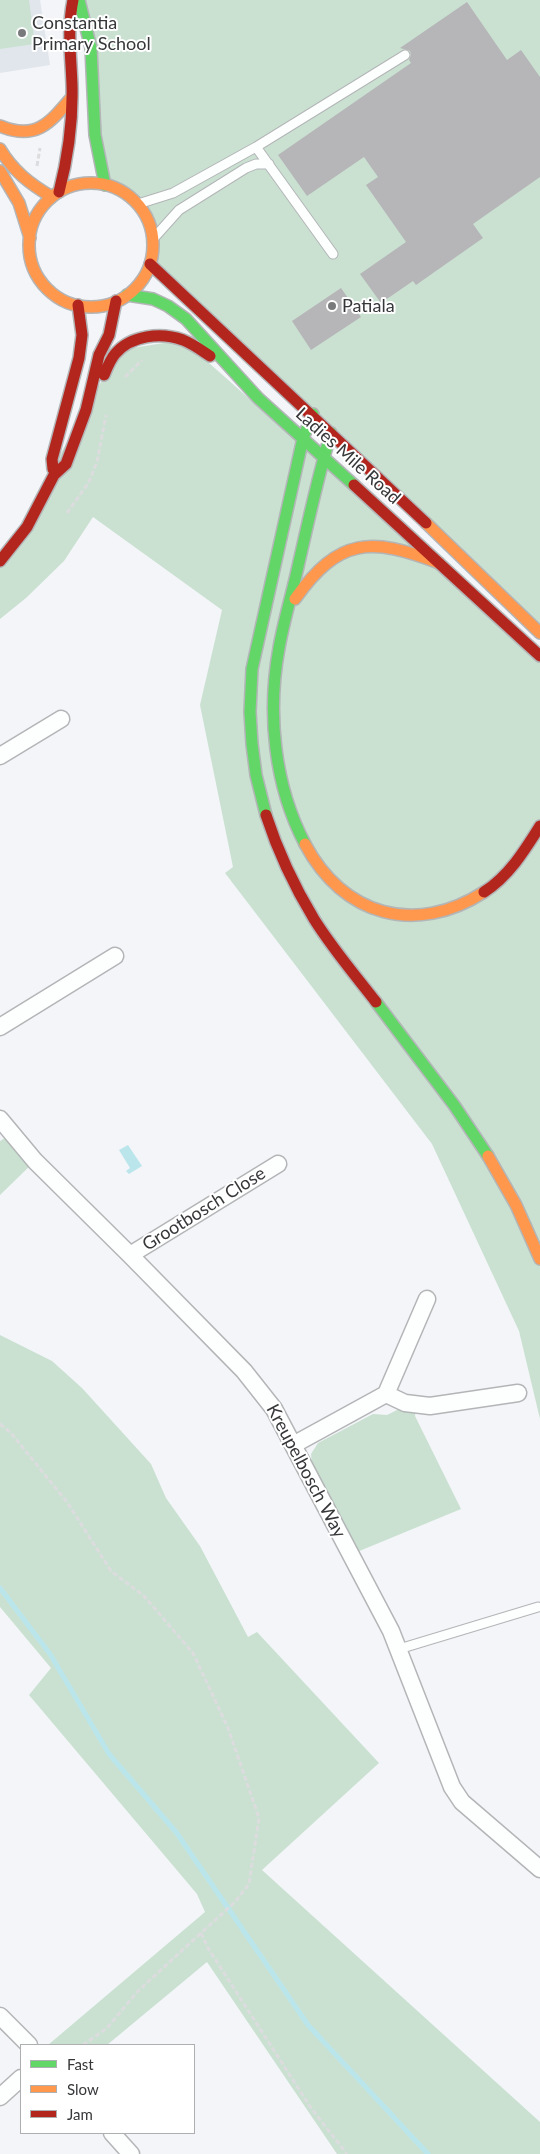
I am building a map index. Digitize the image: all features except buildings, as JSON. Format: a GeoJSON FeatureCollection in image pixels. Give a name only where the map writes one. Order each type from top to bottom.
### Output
{"type":"FeatureCollection","features":[{"type":"Feature","properties":{"kind":"main road"},"geometry":{"type":"LineString","coordinates":[[30,238],[37,215],[55,195],[69,155],[72,97],[69,14],[73,0]]}},
{"type":"Feature","properties":{"kind":"main road"},"geometry":{"type":"LineString","coordinates":[[79,0],[88,24],[94,70],[95,130],[106,185]]}},
{"type":"Feature","properties":{"kind":"main road"},"geometry":{"type":"LineString","coordinates":[[0,126],[11,132],[35,132],[48,124],[72,97]]}},
{"type":"Feature","properties":{"kind":"main road"},"geometry":{"type":"LineString","coordinates":[[0,149],[15,173],[28,183],[55,195],[81,184],[106,185],[117,188],[138,204],[148,220],[153,239],[150,264],[137,286],[127,295],[103,305],[78,305],[54,294],[37,275],[32,263],[30,238],[25,215],[16,194],[0,171]]}},
{"type":"Feature","properties":{"kind":"main road","name":"Ladies Mile Road"},"geometry":{"type":"LineString","coordinates":[[150,264],[312,414],[540,633]]}},
{"type":"Feature","properties":{"kind":"main road","name":"Ladies Mile Road"},"geometry":{"type":"LineString","coordinates":[[127,295],[153,299],[168,306],[186,319],[258,398],[324,456],[540,656]]}},
{"type":"Feature","properties":{"kind":"main road"},"geometry":{"type":"LineString","coordinates":[[86,410],[99,355],[108,335],[116,301]]}},
{"type":"Feature","properties":{"kind":"main road"},"geometry":{"type":"LineString","coordinates":[[54,475],[52,459],[81,348],[82,335],[78,305]]}},
{"type":"Feature","properties":{"kind":"main road"},"geometry":{"type":"LineString","coordinates":[[0,562],[27,527],[54,475],[66,464],[86,410],[112,359],[119,350],[134,341],[162,335],[184,340],[233,370]]}},
{"type":"Feature","properties":{"kind":"main road"},"geometry":{"type":"LineString","coordinates":[[312,414],[303,438],[261,622],[251,679],[251,744],[264,810],[275,845],[299,896],[315,921],[474,1132],[502,1175],[540,1259]]}},
{"type":"Feature","properties":{"kind":"main road"},"geometry":{"type":"LineString","coordinates":[[331,433],[287,611],[275,677],[274,731],[278,768],[286,803],[298,834],[313,861],[331,882],[354,900],[379,911],[407,917],[436,914],[465,905],[490,888],[514,865],[540,826]]}},
{"type":"Feature","properties":{"kind":"main road"},"geometry":{"type":"LineString","coordinates":[[287,611],[316,570],[335,556],[350,549],[366,546],[396,548],[413,552],[439,563]]}},
{"type":"Feature","properties":{"kind":"street"},"geometry":{"type":"LineString","coordinates":[[0,756],[61,718]]}},
{"type":"Feature","properties":{"kind":"street"},"geometry":{"type":"LineString","coordinates":[[0,1027],[115,956]]}},
{"type":"Feature","properties":{"kind":"street","name":"Kreupelbosch Way"},"geometry":{"type":"LineString","coordinates":[[0,1119],[34,1161],[130,1255],[260,1389],[274,1409],[391,1631],[452,1787],[462,1802],[540,1869]]}},
{"type":"Feature","properties":{"kind":"street","name":"Grootbosch Close"},"geometry":{"type":"LineString","coordinates":[[130,1255],[278,1164]]}},
{"type":"Feature","properties":{"kind":"street"},"geometry":{"type":"LineString","coordinates":[[293,1445],[386,1394],[427,1299]]}},
{"type":"Feature","properties":{"kind":"street"},"geometry":{"type":"LineString","coordinates":[[386,1394],[405,1403],[430,1406],[518,1393]]}},
{"type":"Feature","properties":{"kind":"street"},"geometry":{"type":"LineString","coordinates":[[0,2016],[28,2044]]}},
{"type":"Feature","properties":{"kind":"street"},"geometry":{"type":"LineString","coordinates":[[0,2097],[20,2079]]}},
{"type":"Feature","properties":{"kind":"street"},"geometry":{"type":"LineString","coordinates":[[113,2134],[131,2154]]}},
{"type":"Feature","properties":{"kind":"lane"},"geometry":{"type":"LineString","coordinates":[[138,204],[173,193],[256,146],[405,54]]}},
{"type":"Feature","properties":{"kind":"lane"},"geometry":{"type":"LineString","coordinates":[[256,146],[333,254]]}},
{"type":"Feature","properties":{"kind":"lane"},"geometry":{"type":"LineString","coordinates":[[153,239],[182,208],[246,168],[256,164],[269,164]]}},
{"type":"Feature","properties":{"kind":"lane"},"geometry":{"type":"LineString","coordinates":[[399,1649],[538,1607]]}},
{"type":"Feature","properties":{"kind":"path"},"geometry":{"type":"LineString","coordinates":[[36,170],[40,146]]}},
{"type":"Feature","properties":{"kind":"path"},"geometry":{"type":"LineString","coordinates":[[120,383],[144,356]]}},
{"type":"Feature","properties":{"kind":"path"},"geometry":{"type":"LineString","coordinates":[[67,513],[89,482],[97,462],[107,413]]}},
{"type":"Feature","properties":{"kind":"path"},"geometry":{"type":"LineString","coordinates":[[0,1424],[11,1433],[67,1502],[111,1571],[144,1596],[193,1653],[228,1728],[259,1818],[249,1884],[235,1902],[138,1992],[107,2028],[84,2044]]}},
{"type":"Feature","properties":{"kind":"path"},"geometry":{"type":"LineString","coordinates":[[201,1933],[208,1948],[311,2108],[348,2154]]}},
{"type":"Feature","properties":{"kind":"shaded area","name":"Constantia Primary School"},"geometry":{"type":"Polygon","coordinates":[[[0,0],[40,0],[50,65],[0,73],[0,0]]]}},
{"type":"Feature","properties":{"kind":"green space"},"geometry":{"type":"Polygon","coordinates":[[[0,0],[29,0],[35,44],[0,49],[0,0]]]}},
{"type":"Feature","properties":{"kind":"green space"},"geometry":{"type":"Polygon","coordinates":[[[79,0],[540,0],[540,633],[150,264],[152,238],[144,215],[138,205],[129,197],[105,185],[79,0]]]}},
{"type":"Feature","properties":{"kind":"green space"},"geometry":{"type":"Polygon","coordinates":[[[183,340],[540,656],[540,1419],[519,1331],[432,1144],[225,873],[233,867],[200,705],[222,610],[93,517],[64,561],[26,598],[0,619],[0,561],[119,350],[183,340]]]}},
{"type":"Feature","properties":{"kind":"green space"},"geometry":{"type":"Polygon","coordinates":[[[12,1134],[35,1161],[0,1195],[0,1141],[12,1134]]]}},
{"type":"Feature","properties":{"kind":"green space"},"geometry":{"type":"Polygon","coordinates":[[[0,1335],[52,1361],[82,1388],[151,1464],[166,1498],[200,1546],[248,1637],[257,1632],[379,1763],[262,1870],[540,2122],[540,2154],[337,2154],[207,1962],[108,2044],[49,2044],[205,1912],[197,1894],[29,1695],[51,1668],[0,1607],[0,1335]]]}},
{"type":"Feature","properties":{"kind":"green space"},"geometry":{"type":"Polygon","coordinates":[[[401,1408],[416,1410],[415,1416],[461,1509],[357,1552],[312,1466],[311,1454],[318,1443],[373,1414],[387,1415],[401,1408]]]}},
{"type":"Feature","properties":{"kind":"water"},"geometry":{"type":"Polygon","coordinates":[[[128,1145],[142,1166],[129,1174],[126,1171],[130,1168],[119,1150],[128,1145]]]}},
{"type":"Feature","properties":{"kind":"waterway"},"geometry":{"type":"LineString","coordinates":[[0,1588],[50,1654],[109,1754],[176,1832],[308,2025],[428,2154]]}},
{"type":"Feature","properties":{"kind":"traffic: fast"},"geometry":{"type":"LineString","coordinates":[[79,0],[91,48],[95,135],[105,185]]}},
{"type":"Feature","properties":{"kind":"traffic: fast"},"geometry":{"type":"LineString","coordinates":[[127,295],[153,299],[168,306],[186,319],[258,398],[354,485]]}},
{"type":"Feature","properties":{"kind":"traffic: fast"},"geometry":{"type":"LineString","coordinates":[[266,815],[256,775],[252,744],[250,712],[252,669],[303,438],[313,414]]}},
{"type":"Feature","properties":{"kind":"traffic: fast"},"geometry":{"type":"LineString","coordinates":[[305,844],[294,821],[280,773],[274,723],[275,673],[281,637],[331,433]]}},
{"type":"Feature","properties":{"kind":"traffic: fast"},"geometry":{"type":"LineString","coordinates":[[376,1002],[454,1105],[488,1156]]}},
{"type":"Feature","properties":{"kind":"traffic: slow"},"geometry":{"type":"LineString","coordinates":[[0,126],[23,131],[41,127],[57,115],[72,97]]}},
{"type":"Feature","properties":{"kind":"traffic: slow"},"geometry":{"type":"LineString","coordinates":[[0,149],[23,176],[52,197]]}},
{"type":"Feature","properties":{"kind":"traffic: slow"},"geometry":{"type":"LineString","coordinates":[[0,171],[19,203],[30,238]]}},
{"type":"Feature","properties":{"kind":"traffic: slow"},"geometry":{"type":"LineString","coordinates":[[91,183],[115,188],[135,201],[148,221],[153,245],[148,269],[135,289],[115,302],[91,307],[67,302],[47,289],[34,269],[29,245],[34,221],[47,201],[67,188],[91,183]]}},
{"type":"Feature","properties":{"kind":"traffic: slow"},"geometry":{"type":"LineString","coordinates":[[426,523],[540,633]]}},
{"type":"Feature","properties":{"kind":"traffic: slow"},"geometry":{"type":"LineString","coordinates":[[295,599],[326,564],[342,554],[358,548],[394,549],[439,563]]}},
{"type":"Feature","properties":{"kind":"traffic: slow"},"geometry":{"type":"LineString","coordinates":[[305,844],[321,869],[339,888],[360,902],[383,911],[408,915],[433,913],[458,906],[484,892]]}},
{"type":"Feature","properties":{"kind":"traffic: slow"},"geometry":{"type":"LineString","coordinates":[[488,1156],[516,1205],[540,1259]]}},
{"type":"Feature","properties":{"kind":"traffic: jam"},"geometry":{"type":"LineString","coordinates":[[59,192],[71,125],[70,32],[73,0]]}},
{"type":"Feature","properties":{"kind":"traffic: jam"},"geometry":{"type":"LineString","coordinates":[[150,264],[426,523]]}},
{"type":"Feature","properties":{"kind":"traffic: jam"},"geometry":{"type":"LineString","coordinates":[[0,561],[27,527],[54,475],[66,464],[86,410],[99,355],[109,335],[116,301]]}},
{"type":"Feature","properties":{"kind":"traffic: jam"},"geometry":{"type":"LineString","coordinates":[[53,469],[52,459],[79,358],[82,335],[78,305]]}},
{"type":"Feature","properties":{"kind":"traffic: jam"},"geometry":{"type":"LineString","coordinates":[[104,375],[115,354],[129,343],[147,337],[165,336],[183,340],[210,356]]}},
{"type":"Feature","properties":{"kind":"traffic: jam"},"geometry":{"type":"LineString","coordinates":[[354,485],[540,656]]}},
{"type":"Feature","properties":{"kind":"traffic: jam"},"geometry":{"type":"LineString","coordinates":[[266,815],[281,855],[314,919],[376,1002]]}},
{"type":"Feature","properties":{"kind":"traffic: jam"},"geometry":{"type":"LineString","coordinates":[[484,892],[509,870],[540,826]]}},
{"type":"Feature","properties":{"kind":"place","name":"Constantia Primary School"},"geometry":{"type":"Point","coordinates":[22,33]}},
{"type":"Feature","properties":{"kind":"place","name":"Patiala"},"geometry":{"type":"Point","coordinates":[332,306]}}]}
